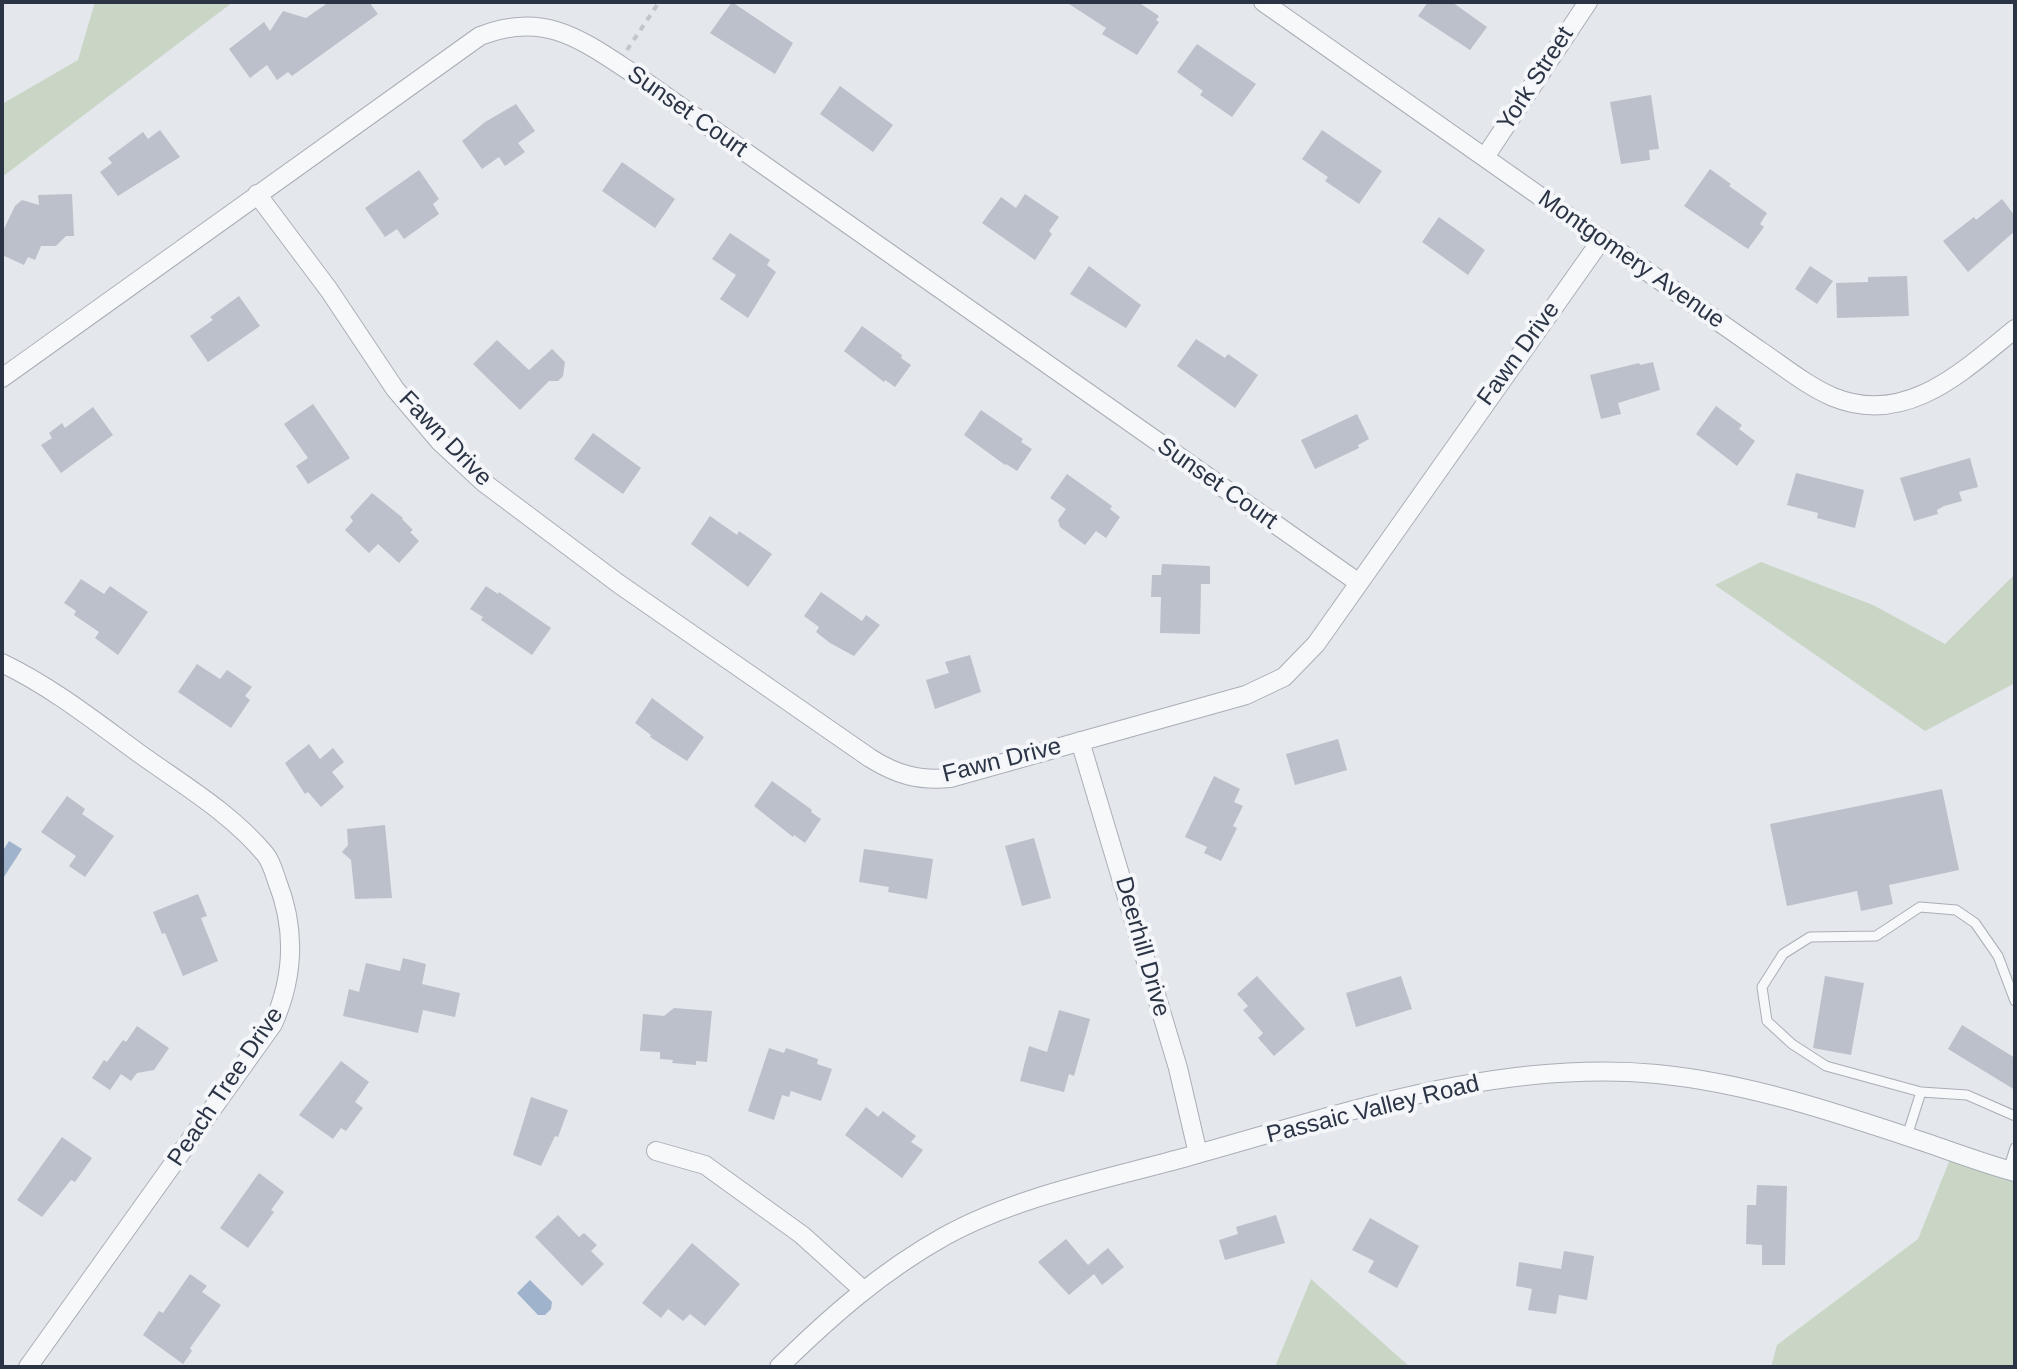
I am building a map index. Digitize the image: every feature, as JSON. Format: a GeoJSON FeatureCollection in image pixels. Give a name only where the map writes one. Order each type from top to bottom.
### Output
{"type":"FeatureCollection","features":[{"type":"Feature","properties":{"kind":"street","name":"Montgomery Avenue"},"geometry":{"type":"LineString","coordinates":[[1263,2],[1823,392],[1850,402],[1878,405],[1906,401],[1933,391],[1961,373],[2015,329]]}},
{"type":"Feature","properties":{"kind":"street","name":"York Street"},"geometry":{"type":"LineString","coordinates":[[1485,157],[1588,2]]}},
{"type":"Feature","properties":{"kind":"street","name":"Sunset Court"},"geometry":{"type":"LineString","coordinates":[[2,378],[480,36],[507,27],[535,26],[576,36],[637,76],[1359,583]]}},
{"type":"Feature","properties":{"kind":"street","name":"Fawn Drive"},"geometry":{"type":"LineString","coordinates":[[257,194],[329,290],[395,389],[440,442],[483,482],[619,584],[870,758],[894,773],[936,780],[1246,695],[1272,685],[1295,668],[1316,644],[1466,427],[1602,239]]}},
{"type":"Feature","properties":{"kind":"street","name":"Peach Tree Drive"},"geometry":{"type":"LineString","coordinates":[[2,663],[69,703],[231,819],[267,856],[285,900],[290,928],[291,956],[287,984],[273,1024],[28,1367]]}},
{"type":"Feature","properties":{"kind":"street","name":"Deerhill Drive"},"geometry":{"type":"LineString","coordinates":[[1080,741],[1178,1068],[1198,1154]]}},
{"type":"Feature","properties":{"kind":"street","name":"Passaic Valley Road"},"geometry":{"type":"LineString","coordinates":[[779,1367],[863,1290],[945,1236],[996,1211],[1317,1119],[1443,1087],[1542,1075],[1599,1072],[1656,1074],[1708,1081],[1775,1097],[2011,1171]]}},
{"type":"Feature","properties":{"kind":"street"},"geometry":{"type":"LineString","coordinates":[[656,1151],[705,1165],[802,1235],[863,1290]]}},
{"type":"Feature","properties":{"kind":"lane"},"geometry":{"type":"LineString","coordinates":[[2015,1001],[1998,956],[1975,923],[1956,910],[1920,907],[1876,936],[1810,937],[1783,954],[1762,987],[1767,1021],[1792,1044],[1826,1066],[1921,1092],[1967,1095],[2015,1116]]}},
{"type":"Feature","properties":{"kind":"lane"},"geometry":{"type":"LineString","coordinates":[[1906,1136],[1921,1092]]}},
{"type":"Feature","properties":{"kind":"lane"},"geometry":{"type":"LineString","coordinates":[[2011,1171],[2015,1148]]}},
{"type":"Feature","properties":{"kind":"path"},"geometry":{"type":"LineString","coordinates":[[626,52],[659,2]]}},
{"type":"Feature","properties":{"kind":"green space"},"geometry":{"type":"Polygon","coordinates":[[[95,2],[233,2],[2,177],[2,104],[78,60],[95,2]]]}},
{"type":"Feature","properties":{"kind":"green space"},"geometry":{"type":"Polygon","coordinates":[[[1761,562],[1873,605],[1945,644],[2015,574],[2015,683],[1925,731],[1715,585],[1761,562]]]}},
{"type":"Feature","properties":{"kind":"green space"},"geometry":{"type":"Polygon","coordinates":[[[1953,1152],[2015,1169],[2015,1367],[1771,1367],[1777,1345],[1918,1239],[1953,1152]]]}},
{"type":"Feature","properties":{"kind":"green space"},"geometry":{"type":"Polygon","coordinates":[[[1311,1279],[1410,1367],[1275,1367],[1311,1279]]]}},
{"type":"Feature","properties":{"kind":"water"},"geometry":{"type":"Polygon","coordinates":[[[9,841],[22,849],[2,880],[2,852],[9,841]]]}},
{"type":"Feature","properties":{"kind":"water"},"geometry":{"type":"Polygon","coordinates":[[[530,1280],[552,1302],[551,1309],[545,1315],[538,1315],[517,1293],[530,1280]]]}},
{"type":"Feature","properties":{"kind":"building"},"geometry":{"type":"Polygon","coordinates":[[[329,2],[369,2],[378,14],[292,76],[288,72],[277,80],[267,65],[250,78],[229,49],[264,22],[270,31],[283,11],[306,18],[329,2]]]}},
{"type":"Feature","properties":{"kind":"building"},"geometry":{"type":"Polygon","coordinates":[[[732,2],[793,43],[775,74],[710,33],[732,2]]]}},
{"type":"Feature","properties":{"kind":"building"},"geometry":{"type":"Polygon","coordinates":[[[1066,2],[1138,2],[1159,16],[1156,20],[1159,22],[1137,55],[1102,34],[1106,28],[1066,2]]]}},
{"type":"Feature","properties":{"kind":"building"},"geometry":{"type":"Polygon","coordinates":[[[1428,2],[1452,2],[1487,27],[1470,50],[1418,16],[1428,2]]]}},
{"type":"Feature","properties":{"kind":"building"},"geometry":{"type":"Polygon","coordinates":[[[1197,44],[1256,84],[1232,117],[1200,95],[1203,91],[1177,72],[1197,44]]]}},
{"type":"Feature","properties":{"kind":"building"},"geometry":{"type":"Polygon","coordinates":[[[840,86],[893,125],[873,152],[820,114],[840,86]]]}},
{"type":"Feature","properties":{"kind":"building"},"geometry":{"type":"Polygon","coordinates":[[[1651,95],[1659,149],[1649,150],[1650,160],[1621,164],[1610,102],[1651,95]]]}},
{"type":"Feature","properties":{"kind":"building"},"geometry":{"type":"Polygon","coordinates":[[[516,104],[535,131],[518,143],[525,152],[505,166],[499,157],[482,169],[462,141],[485,122],[516,104]]]}},
{"type":"Feature","properties":{"kind":"building"},"geometry":{"type":"Polygon","coordinates":[[[160,130],[180,157],[118,196],[100,172],[112,163],[108,158],[143,132],[148,139],[160,130]]]}},
{"type":"Feature","properties":{"kind":"building"},"geometry":{"type":"Polygon","coordinates":[[[1322,130],[1382,171],[1359,204],[1325,181],[1328,177],[1302,159],[1322,130]]]}},
{"type":"Feature","properties":{"kind":"building"},"geometry":{"type":"Polygon","coordinates":[[[622,162],[675,199],[655,228],[602,191],[622,162]]]}},
{"type":"Feature","properties":{"kind":"building"},"geometry":{"type":"Polygon","coordinates":[[[1710,169],[1767,213],[1760,224],[1764,227],[1748,249],[1684,206],[1710,169]]]}},
{"type":"Feature","properties":{"kind":"building"},"geometry":{"type":"Polygon","coordinates":[[[419,170],[439,199],[433,204],[439,214],[404,239],[397,229],[385,237],[365,208],[419,170]]]}},
{"type":"Feature","properties":{"kind":"building"},"geometry":{"type":"Polygon","coordinates":[[[72,194],[74,236],[66,236],[56,246],[41,246],[35,260],[28,257],[24,265],[2,255],[2,233],[15,206],[22,200],[39,205],[38,195],[72,194]]]}},
{"type":"Feature","properties":{"kind":"building"},"geometry":{"type":"Polygon","coordinates":[[[1025,194],[1059,217],[1035,260],[982,223],[1001,197],[1016,208],[1025,194]]]}},
{"type":"Feature","properties":{"kind":"building"},"geometry":{"type":"Polygon","coordinates":[[[2002,199],[2015,216],[2015,231],[1968,272],[1943,241],[2002,199]]]}},
{"type":"Feature","properties":{"kind":"building"},"geometry":{"type":"Polygon","coordinates":[[[1439,217],[1485,250],[1468,275],[1422,242],[1439,217]]]}},
{"type":"Feature","properties":{"kind":"building"},"geometry":{"type":"Polygon","coordinates":[[[730,233],[770,260],[767,265],[776,272],[748,318],[720,299],[736,275],[712,259],[730,233]]]}},
{"type":"Feature","properties":{"kind":"building"},"geometry":{"type":"Polygon","coordinates":[[[1089,266],[1141,305],[1126,328],[1070,294],[1089,266]]]}},
{"type":"Feature","properties":{"kind":"building"},"geometry":{"type":"Polygon","coordinates":[[[1810,266],[1833,281],[1817,304],[1795,289],[1810,266]]]}},
{"type":"Feature","properties":{"kind":"building"},"geometry":{"type":"Polygon","coordinates":[[[1907,276],[1909,316],[1837,318],[1836,283],[1868,282],[1868,277],[1907,276]]]}},
{"type":"Feature","properties":{"kind":"building"},"geometry":{"type":"Polygon","coordinates":[[[239,296],[260,326],[208,362],[190,336],[239,296]]]}},
{"type":"Feature","properties":{"kind":"building"},"geometry":{"type":"Polygon","coordinates":[[[862,326],[911,365],[895,387],[844,351],[862,326]]]}},
{"type":"Feature","properties":{"kind":"building"},"geometry":{"type":"Polygon","coordinates":[[[1196,339],[1225,358],[1228,354],[1258,375],[1235,408],[1177,366],[1196,339]]]}},
{"type":"Feature","properties":{"kind":"building"},"geometry":{"type":"Polygon","coordinates":[[[497,340],[529,370],[552,349],[565,362],[563,376],[558,381],[549,381],[520,410],[473,364],[497,340]]]}},
{"type":"Feature","properties":{"kind":"building"},"geometry":{"type":"Polygon","coordinates":[[[1653,362],[1660,390],[1618,403],[1621,414],[1601,419],[1590,375],[1653,362]]]}},
{"type":"Feature","properties":{"kind":"building"},"geometry":{"type":"Polygon","coordinates":[[[313,404],[350,458],[308,484],[296,466],[308,458],[284,424],[313,404]]]}},
{"type":"Feature","properties":{"kind":"building"},"geometry":{"type":"Polygon","coordinates":[[[1716,406],[1742,425],[1739,429],[1755,441],[1737,466],[1696,434],[1716,406]]]}},
{"type":"Feature","properties":{"kind":"building"},"geometry":{"type":"Polygon","coordinates":[[[93,407],[113,435],[61,473],[41,445],[52,438],[49,433],[62,423],[65,428],[93,407]]]}},
{"type":"Feature","properties":{"kind":"building"},"geometry":{"type":"Polygon","coordinates":[[[981,410],[1023,439],[1021,442],[1032,449],[1017,471],[964,435],[981,410]]]}},
{"type":"Feature","properties":{"kind":"building"},"geometry":{"type":"Polygon","coordinates":[[[1357,414],[1369,439],[1358,445],[1359,448],[1315,469],[1301,440],[1357,414]]]}},
{"type":"Feature","properties":{"kind":"building"},"geometry":{"type":"Polygon","coordinates":[[[593,433],[641,468],[623,494],[574,459],[593,433]]]}},
{"type":"Feature","properties":{"kind":"building"},"geometry":{"type":"Polygon","coordinates":[[[1970,458],[1978,487],[1959,492],[1962,501],[1944,506],[1937,510],[1938,514],[1914,521],[1900,478],[1970,458]]]}},
{"type":"Feature","properties":{"kind":"building"},"geometry":{"type":"Polygon","coordinates":[[[1796,473],[1864,490],[1855,528],[1817,518],[1818,513],[1787,505],[1796,473]]]}},
{"type":"Feature","properties":{"kind":"building"},"geometry":{"type":"Polygon","coordinates":[[[1067,474],[1112,506],[1110,509],[1120,517],[1106,538],[1096,531],[1085,545],[1060,527],[1058,520],[1066,509],[1050,498],[1067,474]]]}},
{"type":"Feature","properties":{"kind":"building"},"geometry":{"type":"Polygon","coordinates":[[[372,493],[403,518],[419,541],[399,563],[378,544],[369,553],[345,530],[353,521],[350,517],[372,493]]]}},
{"type":"Feature","properties":{"kind":"building"},"geometry":{"type":"Polygon","coordinates":[[[710,516],[772,554],[748,587],[691,544],[710,516]]]}},
{"type":"Feature","properties":{"kind":"building"},"geometry":{"type":"Polygon","coordinates":[[[1162,564],[1210,566],[1210,584],[1201,584],[1200,634],[1160,633],[1161,597],[1151,597],[1152,575],[1161,575],[1162,564]]]}},
{"type":"Feature","properties":{"kind":"building"},"geometry":{"type":"Polygon","coordinates":[[[81,579],[104,594],[110,586],[148,612],[118,655],[95,638],[99,632],[74,615],[76,611],[64,603],[81,579]]]}},
{"type":"Feature","properties":{"kind":"building"},"geometry":{"type":"Polygon","coordinates":[[[486,586],[551,628],[532,655],[470,609],[486,586]]]}},
{"type":"Feature","properties":{"kind":"building"},"geometry":{"type":"Polygon","coordinates":[[[821,592],[862,621],[866,615],[880,625],[854,656],[816,632],[819,627],[804,616],[821,592]]]}},
{"type":"Feature","properties":{"kind":"building"},"geometry":{"type":"Polygon","coordinates":[[[970,655],[981,692],[935,709],[926,680],[949,673],[945,662],[970,655]]]}},
{"type":"Feature","properties":{"kind":"building"},"geometry":{"type":"Polygon","coordinates":[[[197,664],[220,679],[227,670],[252,687],[245,696],[250,700],[231,728],[178,692],[197,664]]]}},
{"type":"Feature","properties":{"kind":"building"},"geometry":{"type":"Polygon","coordinates":[[[652,698],[704,737],[687,761],[650,737],[635,723],[652,698]]]}},
{"type":"Feature","properties":{"kind":"building"},"geometry":{"type":"Polygon","coordinates":[[[1338,739],[1347,770],[1295,785],[1286,754],[1338,739]]]}},
{"type":"Feature","properties":{"kind":"building"},"geometry":{"type":"Polygon","coordinates":[[[309,744],[320,759],[333,748],[344,762],[332,772],[344,787],[321,807],[308,792],[305,794],[285,763],[309,744]]]}},
{"type":"Feature","properties":{"kind":"building"},"geometry":{"type":"Polygon","coordinates":[[[1214,776],[1240,789],[1234,802],[1243,806],[1233,826],[1237,828],[1221,861],[1204,853],[1207,847],[1185,837],[1214,776]]]}},
{"type":"Feature","properties":{"kind":"building"},"geometry":{"type":"Polygon","coordinates":[[[772,781],[821,819],[805,843],[754,806],[772,781]]]}},
{"type":"Feature","properties":{"kind":"building"},"geometry":{"type":"Polygon","coordinates":[[[1942,789],[1959,870],[1889,885],[1893,904],[1861,911],[1857,891],[1787,906],[1770,824],[1942,789]]]}},
{"type":"Feature","properties":{"kind":"building"},"geometry":{"type":"Polygon","coordinates":[[[67,796],[85,809],[82,814],[114,836],[85,877],[69,866],[76,856],[41,832],[67,796]]]}},
{"type":"Feature","properties":{"kind":"building"},"geometry":{"type":"Polygon","coordinates":[[[385,825],[392,898],[355,899],[351,860],[342,852],[348,845],[347,829],[385,825]]]}},
{"type":"Feature","properties":{"kind":"building"},"geometry":{"type":"Polygon","coordinates":[[[1034,838],[1051,898],[1022,906],[1005,846],[1034,838]]]}},
{"type":"Feature","properties":{"kind":"building"},"geometry":{"type":"Polygon","coordinates":[[[864,849],[933,859],[927,899],[888,892],[889,887],[859,882],[864,849]]]}},
{"type":"Feature","properties":{"kind":"building"},"geometry":{"type":"Polygon","coordinates":[[[198,894],[207,916],[201,918],[218,961],[183,976],[153,912],[198,894]]]}},
{"type":"Feature","properties":{"kind":"building"},"geometry":{"type":"Polygon","coordinates":[[[403,958],[426,964],[422,984],[460,993],[455,1017],[423,1010],[418,1033],[343,1016],[349,989],[359,992],[366,963],[400,971],[403,958]]]}},
{"type":"Feature","properties":{"kind":"building"},"geometry":{"type":"Polygon","coordinates":[[[1257,976],[1305,1029],[1274,1056],[1258,1038],[1263,1033],[1243,1010],[1248,1006],[1237,994],[1257,976]]]}},
{"type":"Feature","properties":{"kind":"building"},"geometry":{"type":"Polygon","coordinates":[[[1401,976],[1412,1009],[1356,1027],[1346,993],[1401,976]]]}},
{"type":"Feature","properties":{"kind":"building"},"geometry":{"type":"Polygon","coordinates":[[[1825,976],[1864,983],[1851,1055],[1813,1048],[1825,976]]]}},
{"type":"Feature","properties":{"kind":"building"},"geometry":{"type":"Polygon","coordinates":[[[674,1008],[712,1011],[707,1062],[696,1061],[696,1065],[672,1063],[673,1060],[660,1059],[660,1052],[640,1051],[643,1014],[664,1016],[674,1008]]]}},
{"type":"Feature","properties":{"kind":"building"},"geometry":{"type":"Polygon","coordinates":[[[1059,1010],[1090,1019],[1074,1076],[1069,1074],[1064,1092],[1020,1081],[1029,1046],[1047,1052],[1059,1010]]]}},
{"type":"Feature","properties":{"kind":"building"},"geometry":{"type":"Polygon","coordinates":[[[1962,1025],[2015,1058],[2015,1090],[1948,1049],[1962,1025]]]}},
{"type":"Feature","properties":{"kind":"building"},"geometry":{"type":"Polygon","coordinates":[[[137,1026],[169,1048],[154,1070],[137,1073],[131,1081],[121,1074],[110,1090],[92,1078],[104,1060],[107,1062],[137,1026]]]}},
{"type":"Feature","properties":{"kind":"building"},"geometry":{"type":"Polygon","coordinates":[[[769,1048],[784,1053],[786,1048],[818,1059],[817,1064],[832,1069],[821,1101],[791,1091],[789,1097],[782,1095],[774,1120],[748,1111],[769,1048]]]}},
{"type":"Feature","properties":{"kind":"building"},"geometry":{"type":"Polygon","coordinates":[[[341,1061],[369,1082],[355,1102],[363,1108],[346,1131],[341,1128],[333,1139],[299,1115],[341,1061]]]}},
{"type":"Feature","properties":{"kind":"building"},"geometry":{"type":"Polygon","coordinates":[[[531,1097],[568,1110],[558,1137],[555,1136],[541,1166],[513,1155],[531,1097]]]}},
{"type":"Feature","properties":{"kind":"building"},"geometry":{"type":"Polygon","coordinates":[[[866,1107],[878,1117],[883,1111],[916,1136],[911,1142],[923,1150],[902,1178],[845,1135],[866,1107]]]}},
{"type":"Feature","properties":{"kind":"building"},"geometry":{"type":"Polygon","coordinates":[[[62,1137],[92,1158],[75,1182],[71,1180],[42,1217],[17,1200],[62,1137]]]}},
{"type":"Feature","properties":{"kind":"building"},"geometry":{"type":"Polygon","coordinates":[[[259,1173],[284,1192],[271,1210],[274,1212],[248,1248],[220,1228],[259,1173]]]}},
{"type":"Feature","properties":{"kind":"building"},"geometry":{"type":"Polygon","coordinates":[[[1757,1185],[1787,1186],[1785,1265],[1762,1265],[1762,1245],[1746,1244],[1747,1205],[1756,1205],[1757,1185]]]}},
{"type":"Feature","properties":{"kind":"building"},"geometry":{"type":"Polygon","coordinates":[[[558,1215],[579,1237],[584,1233],[597,1245],[591,1251],[604,1264],[582,1286],[535,1237],[558,1215]]]}},
{"type":"Feature","properties":{"kind":"building"},"geometry":{"type":"Polygon","coordinates":[[[1276,1215],[1285,1243],[1225,1260],[1219,1240],[1238,1234],[1236,1227],[1276,1215]]]}},
{"type":"Feature","properties":{"kind":"building"},"geometry":{"type":"Polygon","coordinates":[[[1370,1218],[1419,1246],[1397,1288],[1368,1272],[1374,1261],[1352,1250],[1370,1218]]]}},
{"type":"Feature","properties":{"kind":"building"},"geometry":{"type":"Polygon","coordinates":[[[1066,1239],[1088,1265],[1108,1248],[1124,1267],[1102,1285],[1094,1274],[1069,1295],[1038,1262],[1066,1239]]]}},
{"type":"Feature","properties":{"kind":"building"},"geometry":{"type":"Polygon","coordinates":[[[692,1243],[740,1284],[705,1326],[690,1314],[683,1321],[668,1309],[661,1318],[642,1303],[692,1243]]]}},
{"type":"Feature","properties":{"kind":"building"},"geometry":{"type":"Polygon","coordinates":[[[1564,1251],[1594,1256],[1587,1300],[1559,1295],[1556,1314],[1528,1310],[1532,1289],[1516,1286],[1519,1262],[1561,1269],[1564,1251]]]}},
{"type":"Feature","properties":{"kind":"building"},"geometry":{"type":"Polygon","coordinates":[[[190,1274],[207,1286],[202,1292],[221,1305],[190,1348],[192,1351],[183,1364],[143,1335],[159,1311],[163,1313],[190,1274]]]}}]}
